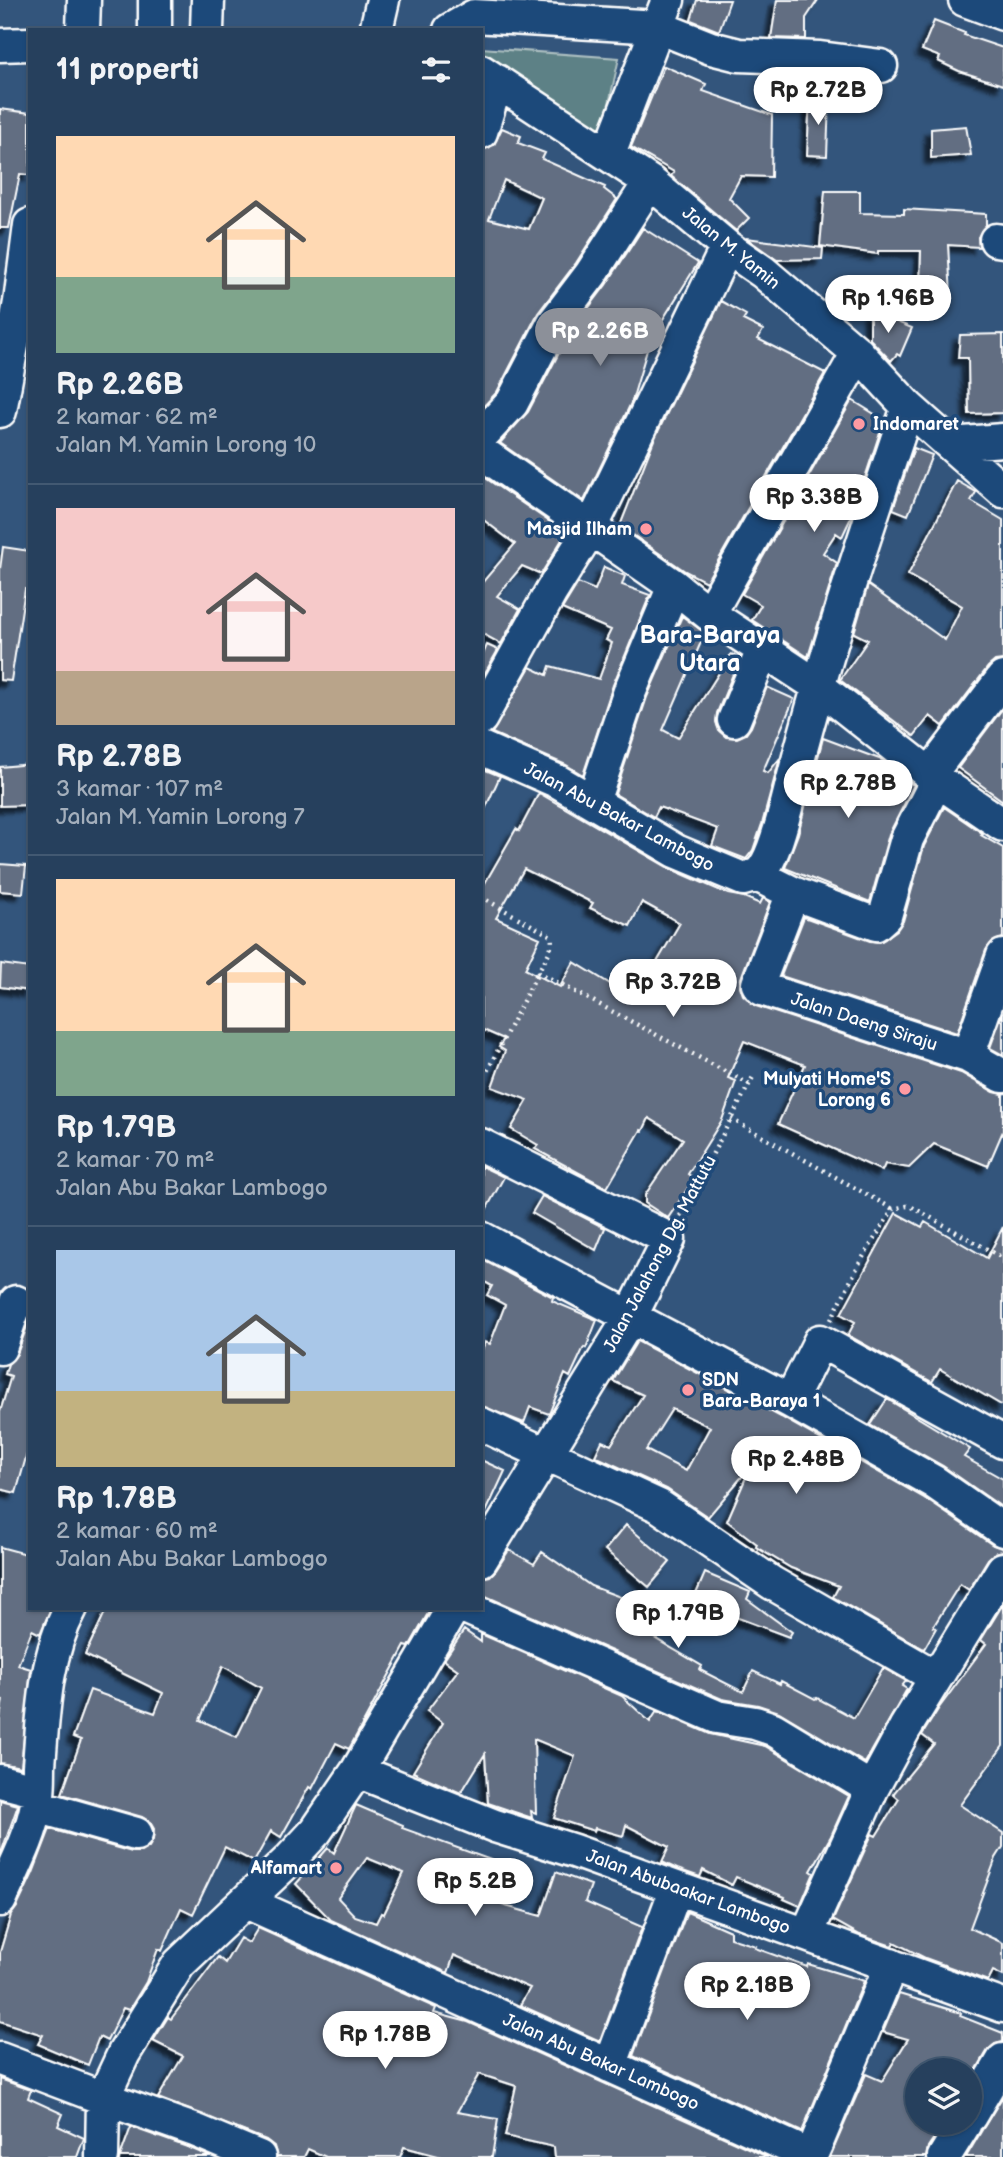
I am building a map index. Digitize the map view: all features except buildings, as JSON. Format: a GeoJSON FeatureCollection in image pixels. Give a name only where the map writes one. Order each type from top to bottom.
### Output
{"type":"FeatureCollection","features":[{"type":"Feature","properties":{"kind":"street"},"geometry":{"type":"LineString","coordinates":[[83,28],[84,0]]}},
{"type":"Feature","properties":{"kind":"street"},"geometry":{"type":"LineString","coordinates":[[155,0],[155,28]]}},
{"type":"Feature","properties":{"kind":"street"},"geometry":{"type":"LineString","coordinates":[[207,28],[208,0]]}},
{"type":"Feature","properties":{"kind":"street"},"geometry":{"type":"LineString","coordinates":[[376,28],[383,0]]}},
{"type":"Feature","properties":{"kind":"street"},"geometry":{"type":"LineString","coordinates":[[965,0],[1003,14]]}},
{"type":"Feature","properties":{"kind":"street"},"geometry":{"type":"LineString","coordinates":[[468,15],[663,14],[712,48],[739,55],[820,58],[881,66]]}},
{"type":"Feature","properties":{"kind":"street"},"geometry":{"type":"LineString","coordinates":[[609,153],[663,14]]}},
{"type":"Feature","properties":{"kind":"street"},"geometry":{"type":"LineString","coordinates":[[0,45],[28,44]]}},
{"type":"Feature","properties":{"kind":"street"},"geometry":{"type":"LineString","coordinates":[[483,118],[489,76]]}},
{"type":"Feature","properties":{"kind":"street","name":"Jalan M. Yamin"},"geometry":{"type":"LineString","coordinates":[[489,76],[650,182],[727,247],[763,272],[858,354],[908,407],[1003,491]]}},
{"type":"Feature","properties":{"kind":"street"},"geometry":{"type":"LineString","coordinates":[[483,434],[512,403],[553,324],[591,274],[650,182]]}},
{"type":"Feature","properties":{"kind":"street"},"geometry":{"type":"LineString","coordinates":[[483,714],[551,592],[591,528],[727,247]]}},
{"type":"Feature","properties":{"kind":"street"},"geometry":{"type":"LineString","coordinates":[[0,411],[25,303],[28,256]]}},
{"type":"Feature","properties":{"kind":"street"},"geometry":{"type":"LineString","coordinates":[[709,614],[858,354]]}},
{"type":"Feature","properties":{"kind":"street"},"geometry":{"type":"LineString","coordinates":[[757,875],[765,866],[781,825],[852,572],[908,407]]}},
{"type":"Feature","properties":{"kind":"street"},"geometry":{"type":"LineString","coordinates":[[951,444],[1003,440]]}},
{"type":"Feature","properties":{"kind":"street"},"geometry":{"type":"LineString","coordinates":[[483,453],[674,586],[709,614],[818,686],[933,777],[1003,825]]}},
{"type":"Feature","properties":{"kind":"street"},"geometry":{"type":"LineString","coordinates":[[593,802],[630,691],[674,586]]}},
{"type":"Feature","properties":{"kind":"street"},"geometry":{"type":"LineString","coordinates":[[734,719],[763,650]]}},
{"type":"Feature","properties":{"kind":"street"},"geometry":{"type":"LineString","coordinates":[[933,777],[1003,678]]}},
{"type":"Feature","properties":{"kind":"street","name":"Jalan Abu Bakar Lambogo"},"geometry":{"type":"LineString","coordinates":[[483,749],[559,782],[677,851],[743,879],[757,875],[793,892],[876,923],[885,916],[907,839],[933,777]]}},
{"type":"Feature","properties":{"kind":"street","name":"Jalan Daeng Siraju"},"geometry":{"type":"LineString","coordinates":[[793,892],[759,980],[760,988],[968,1056]]}},
{"type":"Feature","properties":{"kind":"street"},"geometry":{"type":"LineString","coordinates":[[1003,956],[968,1056],[1003,1076]]}},
{"type":"Feature","properties":{"kind":"street"},"geometry":{"type":"LineString","coordinates":[[483,1146],[669,1239]]}},
{"type":"Feature","properties":{"kind":"street"},"geometry":{"type":"LineString","coordinates":[[483,1239],[790,1401],[934,1482],[1003,1530]]}},
{"type":"Feature","properties":{"kind":"street","name":"Jalan Jalahong Dg. Mattutu"},"geometry":{"type":"LineString","coordinates":[[486,1540],[535,1476],[630,1318],[669,1239]]}},
{"type":"Feature","properties":{"kind":"street"},"geometry":{"type":"LineString","coordinates":[[0,1348],[15,1302]]}},
{"type":"Feature","properties":{"kind":"street"},"geometry":{"type":"LineString","coordinates":[[790,1401],[820,1340],[1003,1442]]}},
{"type":"Feature","properties":{"kind":"street"},"geometry":{"type":"LineString","coordinates":[[483,1425],[659,1506],[772,1583],[936,1677]]}},
{"type":"Feature","properties":{"kind":"street"},"geometry":{"type":"LineString","coordinates":[[807,1934],[872,1788],[1003,1569]]}},
{"type":"Feature","properties":{"kind":"street"},"geometry":{"type":"LineString","coordinates":[[0,1900],[25,1843],[38,1799],[50,1670],[56,1642],[70,1610]]}},
{"type":"Feature","properties":{"kind":"street"},"geometry":{"type":"LineString","coordinates":[[102,2157],[103,2098],[124,2053],[179,1964],[223,1920],[246,1902],[316,1831],[358,1771],[452,1610]]}},
{"type":"Feature","properties":{"kind":"street"},"geometry":{"type":"LineString","coordinates":[[472,1610],[717,1717],[773,1729],[872,1788]]}},
{"type":"Feature","properties":{"kind":"street","name":"Jalan Abubaakar Lambogo"},"geometry":{"type":"LineString","coordinates":[[358,1771],[495,1826],[574,1851],[1003,2006]]}},
{"type":"Feature","properties":{"kind":"street"},"geometry":{"type":"LineString","coordinates":[[0,1781],[38,1799],[136,1834]]}},
{"type":"Feature","properties":{"kind":"street"},"geometry":{"type":"LineString","coordinates":[[610,2066],[677,1889]]}},
{"type":"Feature","properties":{"kind":"street","name":"Jalan Abu Bakar Lambogo"},"geometry":{"type":"LineString","coordinates":[[246,1902],[803,2154],[813,2151],[891,1965]]}},
{"type":"Feature","properties":{"kind":"street"},"geometry":{"type":"LineString","coordinates":[[0,2059],[197,2131],[258,2157]]}},
{"type":"Feature","properties":{"kind":"street"},"geometry":{"type":"LineString","coordinates":[[982,2096],[1003,2060]]}},
{"type":"Feature","properties":{"kind":"street"},"geometry":{"type":"LineString","coordinates":[[944,2157],[958,2135]]}},
{"type":"Feature","properties":{"kind":"path"},"geometry":{"type":"LineString","coordinates":[[483,898],[551,936],[553,941],[483,1079]]}},
{"type":"Feature","properties":{"kind":"path"},"geometry":{"type":"LineString","coordinates":[[538,972],[749,1084]]}},
{"type":"Feature","properties":{"kind":"path","name":"Jalan Jalahong Dg. Mattutu"},"geometry":{"type":"LineString","coordinates":[[669,1239],[753,1077]]}},
{"type":"Feature","properties":{"kind":"path"},"geometry":{"type":"LineString","coordinates":[[731,1119],[893,1209],[912,1207],[1003,1258]]}},
{"type":"Feature","properties":{"kind":"path"},"geometry":{"type":"LineString","coordinates":[[820,1340],[860,1262],[893,1209]]}},
{"type":"Feature","properties":{"kind":"green space"},"geometry":{"type":"Polygon","coordinates":[[[483,48],[619,58],[601,140],[483,60],[483,48]]]}},
{"type":"Feature","properties":{"kind":"place","name":"Indomaret"},"geometry":{"type":"Point","coordinates":[859,424]}},
{"type":"Feature","properties":{"kind":"place","name":"Masjid Ilham"},"geometry":{"type":"Point","coordinates":[646,529]}},
{"type":"Feature","properties":{"kind":"place","name":"Mulyati Home'S Lorong 6"},"geometry":{"type":"Point","coordinates":[905,1089]}},
{"type":"Feature","properties":{"kind":"place","name":"SDN Bara-Baraya 1"},"geometry":{"type":"Point","coordinates":[688,1390]}},
{"type":"Feature","properties":{"kind":"place","name":"Alfamart"},"geometry":{"type":"Point","coordinates":[336,1868]}},
{"type":"Feature","properties":{"kind":"district","name":"Bara-Baraya Utara"},"geometry":{"type":"Point","coordinates":[710,649]}}]}
